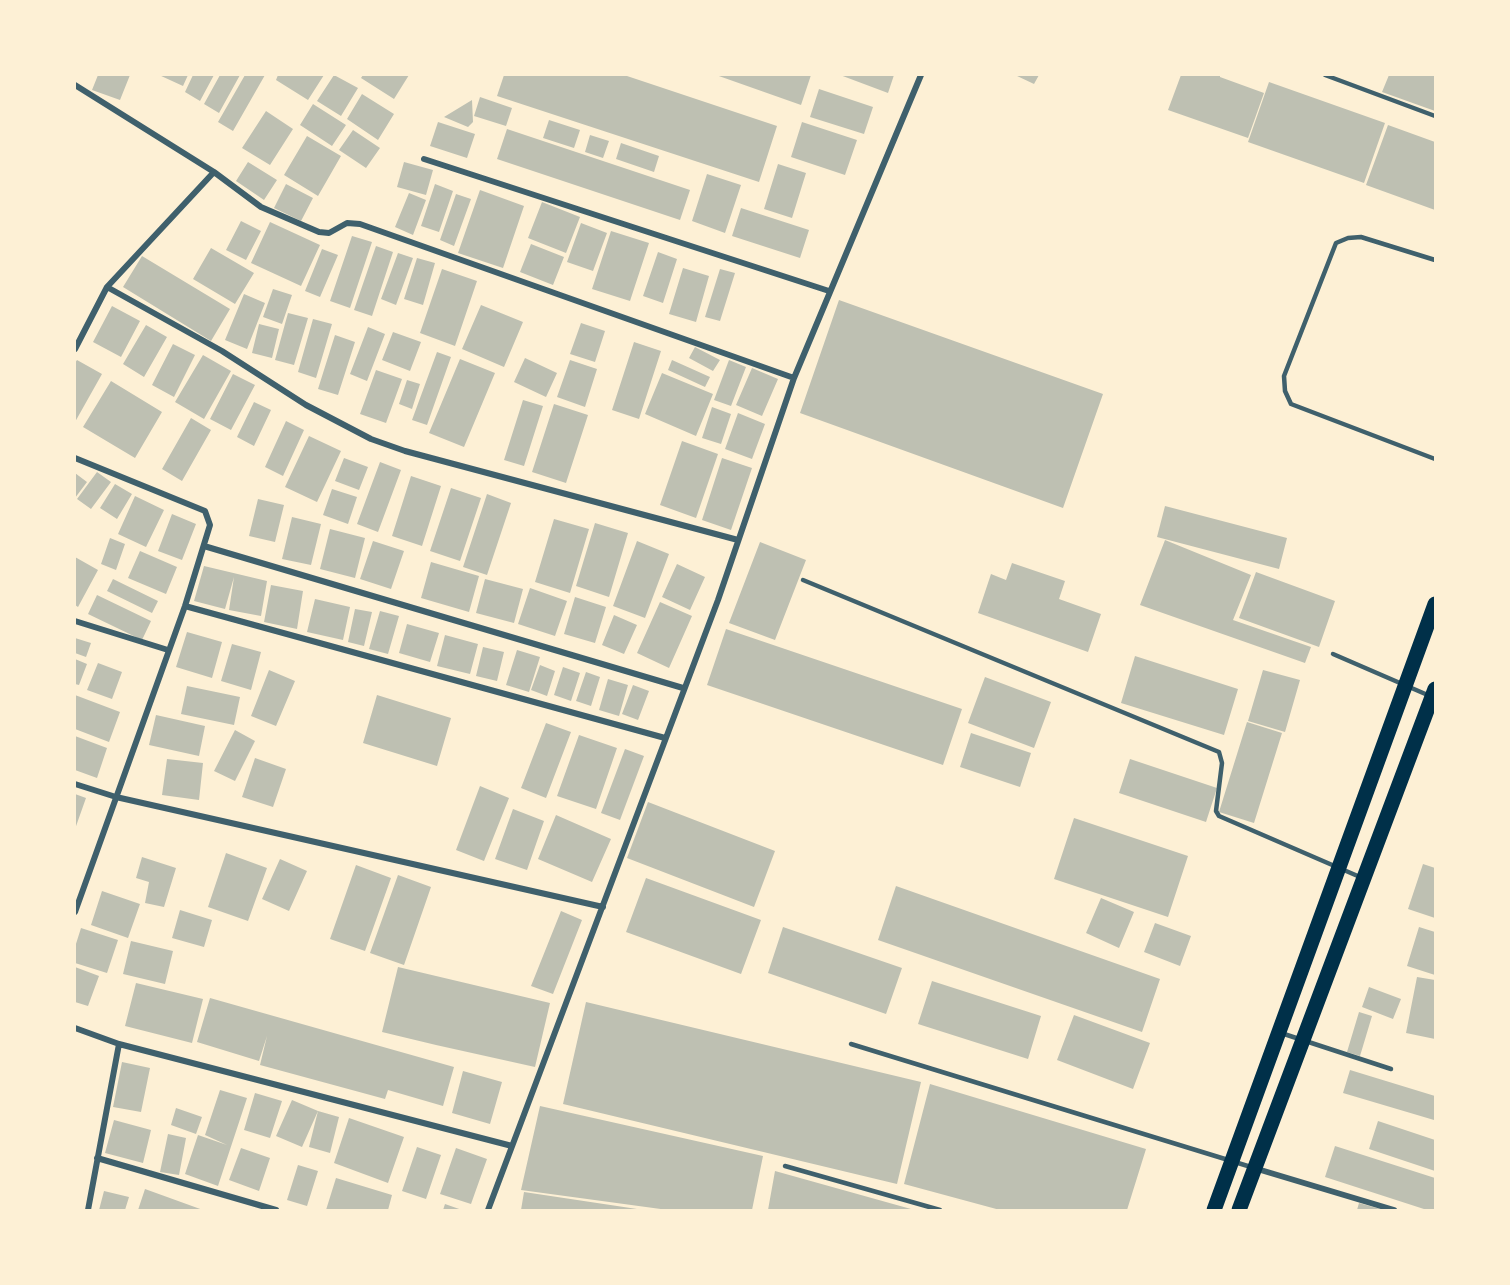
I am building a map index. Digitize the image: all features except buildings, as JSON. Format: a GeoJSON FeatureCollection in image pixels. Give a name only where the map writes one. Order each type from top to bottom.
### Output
{"type":"FeatureCollection","features":[{"type":"Feature","properties":{"kind":"main road"},"geometry":{"type":"LineString","coordinates":[[1214,1210],[1434,612]]}},
{"type":"Feature","properties":{"kind":"main road"},"geometry":{"type":"LineString","coordinates":[[1239,1210],[1434,693]]}},
{"type":"Feature","properties":{"kind":"main road"},"geometry":{"type":"LineString","coordinates":[[1360,810],[1385,820]]}},
{"type":"Feature","properties":{"kind":"street"},"geometry":{"type":"LineString","coordinates":[[488,1210],[718,600],[794,378],[921,75]]}},
{"type":"Feature","properties":{"kind":"street"},"geometry":{"type":"LineString","coordinates":[[75,85],[214,172],[261,207],[319,232],[329,232],[347,223],[360,224],[794,378]]}},
{"type":"Feature","properties":{"kind":"street"},"geometry":{"type":"LineString","coordinates":[[424,159],[829,291]]}},
{"type":"Feature","properties":{"kind":"street"},"geometry":{"type":"LineString","coordinates":[[75,349],[107,287],[214,172]]}},
{"type":"Feature","properties":{"kind":"street"},"geometry":{"type":"LineString","coordinates":[[107,287],[222,351],[306,405],[371,439],[417,454],[738,540]]}},
{"type":"Feature","properties":{"kind":"street"},"geometry":{"type":"LineString","coordinates":[[75,458],[205,511],[210,519],[185,606],[116,797],[79,890],[75,912]]}},
{"type":"Feature","properties":{"kind":"street"},"geometry":{"type":"LineString","coordinates":[[204,546],[683,688]]}},
{"type":"Feature","properties":{"kind":"street"},"geometry":{"type":"LineString","coordinates":[[185,606],[665,738]]}},
{"type":"Feature","properties":{"kind":"street"},"geometry":{"type":"LineString","coordinates":[[75,621],[168,650]]}},
{"type":"Feature","properties":{"kind":"street"},"geometry":{"type":"LineString","coordinates":[[75,784],[116,797],[603,907]]}},
{"type":"Feature","properties":{"kind":"street"},"geometry":{"type":"LineString","coordinates":[[75,1028],[119,1044],[512,1146]]}},
{"type":"Feature","properties":{"kind":"street"},"geometry":{"type":"LineString","coordinates":[[88,1210],[119,1044]]}},
{"type":"Feature","properties":{"kind":"street"},"geometry":{"type":"LineString","coordinates":[[97,1158],[276,1210]]}},
{"type":"Feature","properties":{"kind":"street"},"geometry":{"type":"LineString","coordinates":[[1254,1167],[1394,1210]]}},
{"type":"Feature","properties":{"kind":"lane"},"geometry":{"type":"LineString","coordinates":[[1325,75],[1435,116]]}},
{"type":"Feature","properties":{"kind":"lane"},"geometry":{"type":"LineString","coordinates":[[1435,260],[1361,237],[1336,243],[1284,376],[1285,391],[1291,404],[1435,459]]}},
{"type":"Feature","properties":{"kind":"lane"},"geometry":{"type":"LineString","coordinates":[[803,580],[1210,748],[1221,757],[1216,811],[1219,816],[1362,879]]}},
{"type":"Feature","properties":{"kind":"lane"},"geometry":{"type":"LineString","coordinates":[[1333,654],[1406,686],[1434,693]]}},
{"type":"Feature","properties":{"kind":"lane"},"geometry":{"type":"LineString","coordinates":[[1279,1032],[1391,1069]]}},
{"type":"Feature","properties":{"kind":"lane"},"geometry":{"type":"LineString","coordinates":[[851,1044],[1254,1167]]}},
{"type":"Feature","properties":{"kind":"lane"},"geometry":{"type":"LineString","coordinates":[[785,1166],[940,1210]]}}]}
